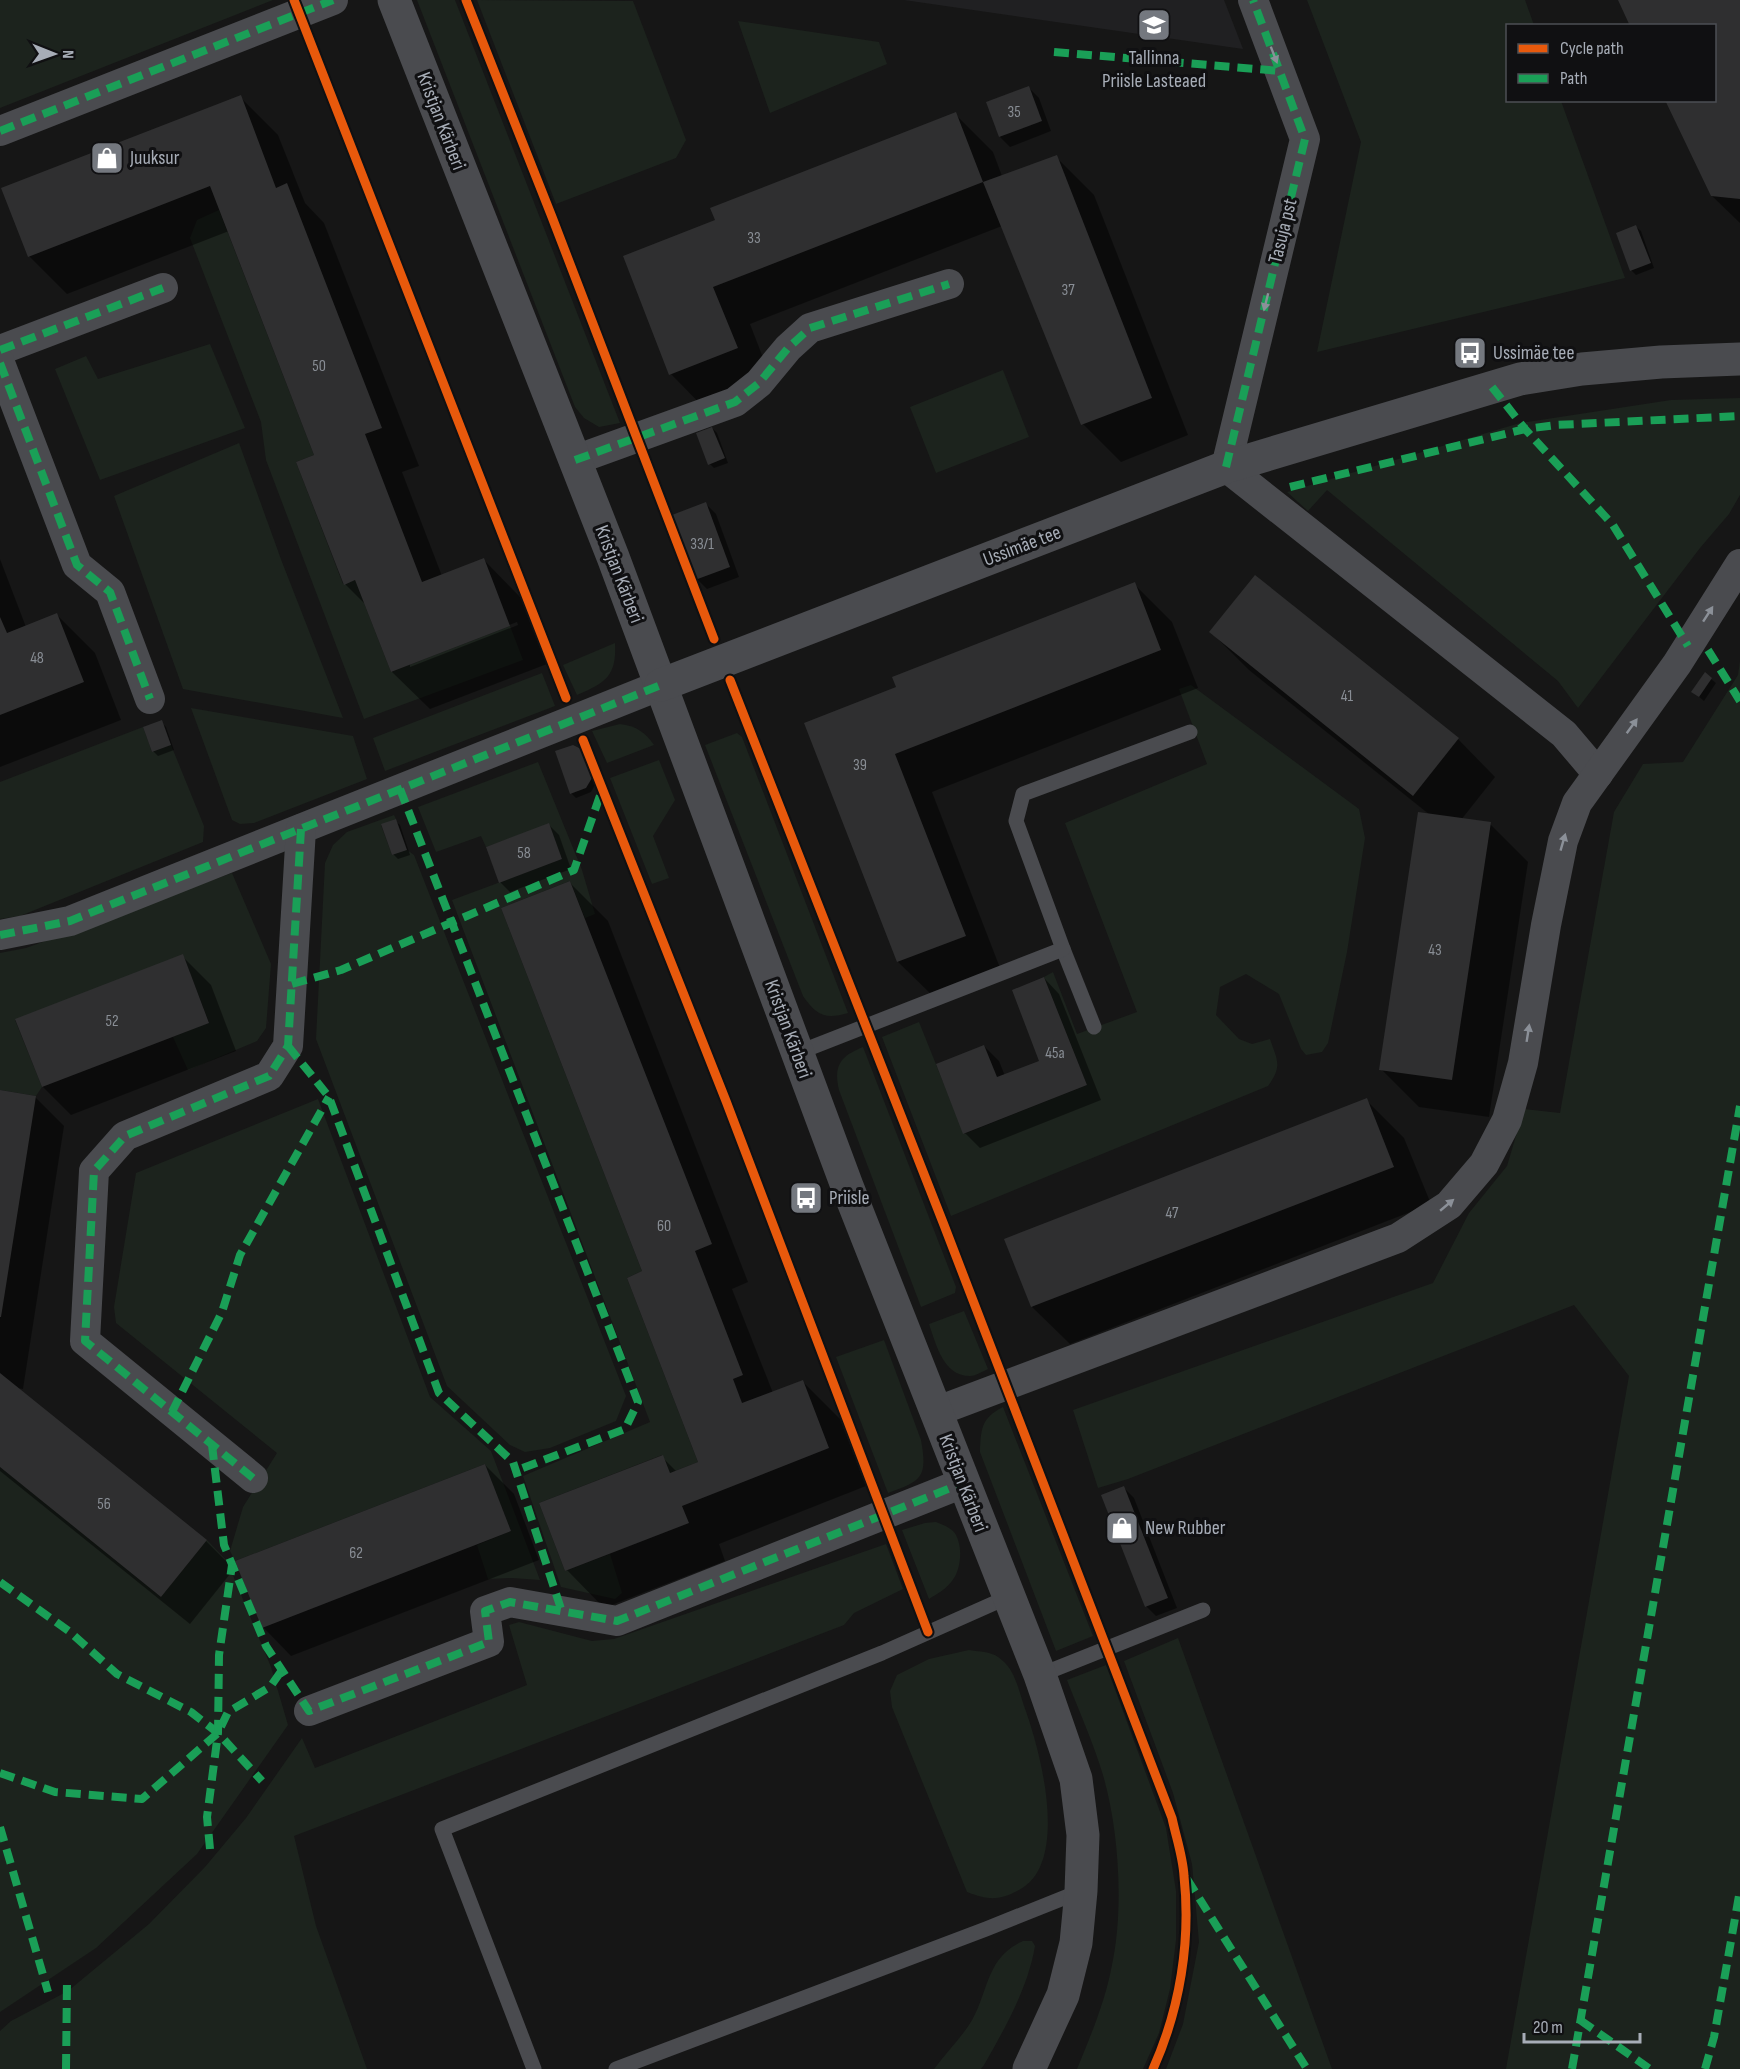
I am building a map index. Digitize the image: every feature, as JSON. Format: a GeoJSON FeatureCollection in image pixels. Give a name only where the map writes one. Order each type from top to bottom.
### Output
{"type":"FeatureCollection","features":[{"type":"Feature","properties":{"kind":"street"},"geometry":{"type":"LineString","coordinates":[[0,131],[333,0]]}},
{"type":"Feature","properties":{"kind":"street","name":"Kristjan Kärberi"},"geometry":{"type":"LineString","coordinates":[[394,0],[661,685],[797,1053],[935,1412],[1040,1675],[1076,1779],[1083,1835],[1076,1943],[1063,1995],[1029,2069]]}},
{"type":"Feature","properties":{"kind":"street","name":"Tasuja pst"},"geometry":{"type":"LineString","coordinates":[[1226,467],[1305,139],[1253,0]]}},
{"type":"Feature","properties":{"kind":"street"},"geometry":{"type":"LineString","coordinates":[[574,460],[735,402],[759,383],[788,348],[810,328],[949,284]]}},
{"type":"Feature","properties":{"kind":"street"},"geometry":{"type":"LineString","coordinates":[[0,350],[163,288]]}},
{"type":"Feature","properties":{"kind":"street","name":"Ussimäe tee"},"geometry":{"type":"LineString","coordinates":[[661,685],[1226,467],[1520,379],[1627,365],[1740,359]]}},
{"type":"Feature","properties":{"kind":"street"},"geometry":{"type":"LineString","coordinates":[[0,363],[77,565],[110,592],[150,699]]}},
{"type":"Feature","properties":{"kind":"street"},"geometry":{"type":"LineString","coordinates":[[1226,467],[1564,734],[1598,774]]}},
{"type":"Feature","properties":{"kind":"street"},"geometry":{"type":"LineString","coordinates":[[935,1412],[1398,1238],[1449,1205],[1484,1164],[1507,1120],[1523,1064],[1563,841],[1577,803],[1677,664],[1740,564]]}},
{"type":"Feature","properties":{"kind":"street"},"geometry":{"type":"LineString","coordinates":[[0,935],[70,921],[661,685]]}},
{"type":"Feature","properties":{"kind":"street"},"geometry":{"type":"LineString","coordinates":[[253,1478],[85,1341],[94,1171],[125,1136],[269,1076],[288,1046],[301,829]]}},
{"type":"Feature","properties":{"kind":"street"},"geometry":{"type":"LineString","coordinates":[[309,1711],[489,1642],[486,1611],[510,1602],[617,1621],[963,1483]]}},
{"type":"Feature","properties":{"kind":"lane"},"geometry":{"type":"LineString","coordinates":[[1094,1028],[1016,821],[1023,794],[1190,732]]}},
{"type":"Feature","properties":{"kind":"lane"},"geometry":{"type":"LineString","coordinates":[[797,1053],[1063,949]]}},
{"type":"Feature","properties":{"kind":"lane"},"geometry":{"type":"LineString","coordinates":[[534,2069],[442,1829],[871,1657],[1008,1597]]}},
{"type":"Feature","properties":{"kind":"lane"},"geometry":{"type":"LineString","coordinates":[[1040,1675],[1203,1610]]}},
{"type":"Feature","properties":{"kind":"lane"},"geometry":{"type":"LineString","coordinates":[[616,2069],[1081,1891]]}},
{"type":"Feature","properties":{"kind":"shaded area"},"geometry":{"type":"Polygon","coordinates":[[[0,0],[273,0],[0,108],[0,0]]]}},
{"type":"Feature","properties":{"kind":"shaded area"},"geometry":{"type":"Polygon","coordinates":[[[417,0],[455,0],[620,423],[599,427],[584,418],[575,407],[417,0]]]}},
{"type":"Feature","properties":{"kind":"shaded area"},"geometry":{"type":"Polygon","coordinates":[[[477,0],[633,1],[686,140],[676,158],[556,204],[477,0]]]}},
{"type":"Feature","properties":{"kind":"shaded area","name":"Tallinna Priisle Lasteaed"},"geometry":{"type":"Polygon","coordinates":[[[904,0],[1224,0],[1243,49],[904,0]]]}},
{"type":"Feature","properties":{"kind":"shaded area"},"geometry":{"type":"Polygon","coordinates":[[[1307,0],[1525,0],[1534,24],[1506,24],[1506,102],[1561,102],[1625,278],[1317,352],[1361,142],[1307,0]]]}},
{"type":"Feature","properties":{"kind":"shaded area"},"geometry":{"type":"Polygon","coordinates":[[[738,21],[879,42],[887,64],[770,113],[738,21]]]}},
{"type":"Feature","properties":{"kind":"shaded area"},"geometry":{"type":"Polygon","coordinates":[[[219,210],[314,455],[296,462],[343,584],[355,580],[391,672],[510,626],[523,660],[364,719],[266,460],[261,422],[190,238],[197,220],[219,210]]]}},
{"type":"Feature","properties":{"kind":"shaded area"},"geometry":{"type":"Polygon","coordinates":[[[210,344],[245,428],[100,480],[55,369],[86,356],[98,379],[210,344]]]}},
{"type":"Feature","properties":{"kind":"shaded area"},"geometry":{"type":"Polygon","coordinates":[[[1003,370],[1029,437],[936,473],[910,407],[1003,370]]]}},
{"type":"Feature","properties":{"kind":"shaded area"},"geometry":{"type":"Polygon","coordinates":[[[1740,398],[1740,495],[1729,514],[1700,548],[1578,708],[1558,681],[1327,490],[1308,511],[1287,492],[1520,423],[1671,400],[1740,398]]]}},
{"type":"Feature","properties":{"kind":"shaded area"},"geometry":{"type":"Polygon","coordinates":[[[239,443],[282,562],[343,718],[183,689],[114,496],[239,443]]]}},
{"type":"Feature","properties":{"kind":"shaded area"},"geometry":{"type":"Polygon","coordinates":[[[615,643],[614,663],[607,677],[577,695],[563,665],[615,643]]]}},
{"type":"Feature","properties":{"kind":"shaded area"},"geometry":{"type":"Polygon","coordinates":[[[1740,661],[1740,2069],[1506,2069],[1629,1376],[1574,1305],[1128,1479],[1098,1488],[1073,1410],[1433,1283],[1469,1213],[1507,1166],[1524,1109],[1560,1113],[1614,812],[1643,764],[1683,762],[1738,675],[1740,661]]]}},
{"type":"Feature","properties":{"kind":"shaded area"},"geometry":{"type":"Polygon","coordinates":[[[542,673],[555,706],[385,771],[373,738],[542,673]]]}},
{"type":"Feature","properties":{"kind":"shaded area"},"geometry":{"type":"Polygon","coordinates":[[[1191,685],[1359,809],[1365,838],[1347,952],[1328,1043],[1322,1052],[1306,1055],[1301,1049],[1279,994],[1246,974],[1220,987],[1216,1015],[1239,1039],[1252,1044],[1270,1039],[1277,1068],[1268,1086],[951,1216],[882,1037],[919,1022],[964,1134],[1087,1085],[1044,977],[1053,972],[1077,1034],[1137,1012],[1065,823],[1207,764],[1179,689],[1191,685]]]}},
{"type":"Feature","properties":{"kind":"shaded area"},"geometry":{"type":"Polygon","coordinates":[[[191,708],[353,736],[367,779],[254,823],[240,824],[232,820],[191,708]]]}},
{"type":"Feature","properties":{"kind":"shaded area"},"geometry":{"type":"Polygon","coordinates":[[[620,724],[640,730],[654,745],[607,763],[592,731],[620,724]]]}},
{"type":"Feature","properties":{"kind":"shaded area"},"geometry":{"type":"Polygon","coordinates":[[[143,727],[152,752],[171,745],[204,826],[203,842],[20,916],[0,919],[0,782],[143,727]]]}},
{"type":"Feature","properties":{"kind":"shaded area"},"geometry":{"type":"Polygon","coordinates":[[[737,733],[742,737],[848,1013],[827,1016],[812,1008],[803,996],[705,745],[737,733]]]}},
{"type":"Feature","properties":{"kind":"shaded area"},"geometry":{"type":"Polygon","coordinates":[[[659,760],[675,800],[653,836],[669,878],[652,884],[610,778],[659,760]]]}},
{"type":"Feature","properties":{"kind":"shaded area"},"geometry":{"type":"Polygon","coordinates":[[[538,762],[582,870],[595,914],[585,918],[570,881],[501,908],[642,1271],[627,1278],[698,1462],[670,1473],[662,1455],[539,1503],[565,1571],[610,1554],[622,1593],[615,1599],[561,1587],[523,1476],[650,1422],[452,900],[562,859],[549,824],[486,847],[481,836],[436,852],[418,807],[538,762]]]}},
{"type":"Feature","properties":{"kind":"shaded area"},"geometry":{"type":"Polygon","coordinates":[[[394,815],[396,819],[381,825],[392,855],[407,850],[414,855],[626,1396],[616,1421],[550,1448],[525,1452],[510,1445],[447,1386],[316,1039],[325,863],[333,845],[347,832],[394,815]]]}},
{"type":"Feature","properties":{"kind":"shaded area"},"geometry":{"type":"Polygon","coordinates":[[[232,873],[271,964],[266,1028],[257,1041],[188,1070],[173,1037],[209,1022],[183,955],[15,1020],[42,1087],[36,1096],[0,1090],[0,953],[26,948],[232,873]]]}},
{"type":"Feature","properties":{"kind":"shaded area"},"geometry":{"type":"Polygon","coordinates":[[[863,1047],[956,1287],[955,1293],[921,1307],[839,1090],[837,1074],[840,1062],[863,1047]]]}},
{"type":"Feature","properties":{"kind":"shaded area"},"geometry":{"type":"Polygon","coordinates":[[[318,1099],[430,1397],[491,1451],[540,1580],[488,1579],[477,1545],[511,1531],[485,1464],[235,1561],[230,1551],[243,1507],[277,1453],[116,1323],[114,1307],[136,1173],[318,1099]]]}},
{"type":"Feature","properties":{"kind":"shaded area"},"geometry":{"type":"Polygon","coordinates":[[[964,1311],[988,1369],[972,1376],[961,1375],[947,1365],[938,1349],[929,1324],[964,1311]]]}},
{"type":"Feature","properties":{"kind":"shaded area"},"geometry":{"type":"Polygon","coordinates":[[[884,1340],[921,1440],[923,1453],[920,1476],[908,1485],[888,1493],[836,1357],[884,1340]]]}},
{"type":"Feature","properties":{"kind":"shaded area"},"geometry":{"type":"Polygon","coordinates":[[[1003,1407],[1093,1636],[1056,1651],[980,1452],[986,1420],[1003,1407]]]}},
{"type":"Feature","properties":{"kind":"shaded area"},"geometry":{"type":"Polygon","coordinates":[[[0,1467],[161,1597],[207,1540],[227,1561],[271,1667],[288,1725],[197,1854],[96,1948],[0,2012],[0,1467]]]}},
{"type":"Feature","properties":{"kind":"shaded area"},"geometry":{"type":"Polygon","coordinates":[[[936,1522],[956,1535],[960,1546],[960,1559],[952,1581],[929,1599],[902,1530],[936,1522]]]}},
{"type":"Feature","properties":{"kind":"shaded area"},"geometry":{"type":"Polygon","coordinates":[[[886,1544],[903,1589],[854,1613],[844,1625],[294,1836],[316,1926],[367,2069],[0,2069],[0,2031],[11,2021],[68,1991],[149,1924],[205,1867],[246,1818],[302,1738],[315,1768],[527,1685],[509,1625],[519,1622],[592,1641],[614,1639],[886,1544]]]}},
{"type":"Feature","properties":{"kind":"shaded area"},"geometry":{"type":"Polygon","coordinates":[[[1178,1638],[1332,2069],[1166,2069],[1183,2024],[1199,1942],[1192,1864],[1173,1793],[1124,1661],[1178,1638]]]}},
{"type":"Feature","properties":{"kind":"shaded area"},"geometry":{"type":"Polygon","coordinates":[[[969,1650],[995,1655],[1007,1665],[1014,1676],[1031,1725],[1047,1804],[1048,1831],[1044,1856],[1035,1876],[1019,1890],[999,1898],[981,1897],[967,1892],[892,1707],[890,1691],[897,1675],[929,1659],[969,1650]]]}},
{"type":"Feature","properties":{"kind":"shaded area"},"geometry":{"type":"Polygon","coordinates":[[[1106,1665],[1166,1828],[1176,1891],[1176,1940],[1170,1989],[1159,2033],[1143,2069],[1077,2069],[1102,2005],[1109,1979],[1116,1943],[1119,1895],[1113,1820],[1103,1775],[1067,1680],[1106,1665]]]}},
{"type":"Feature","properties":{"kind":"shaded area"},"geometry":{"type":"Polygon","coordinates":[[[1023,1941],[1032,1941],[1035,1946],[1032,1962],[1008,2022],[984,2065],[981,2069],[934,2069],[969,2025],[994,1967],[1010,1948],[1023,1941]]]}},
{"type":"Feature","properties":{"kind":"building"},"geometry":{"type":"Polygon","coordinates":[[[1618,0],[1740,0],[1740,199],[1711,196],[1666,102],[1716,102],[1716,24],[1629,24],[1618,0]]]}},
{"type":"Feature","properties":{"kind":"building"},"geometry":{"type":"Polygon","coordinates":[[[1029,86],[1042,121],[999,137],[986,102],[1029,86]]]}},
{"type":"Feature","properties":{"kind":"building"},"geometry":{"type":"Polygon","coordinates":[[[241,95],[276,188],[287,183],[382,428],[365,434],[422,582],[484,558],[510,626],[391,672],[355,580],[344,585],[296,462],[314,455],[210,186],[28,257],[1,188],[241,95]]]}},
{"type":"Feature","properties":{"kind":"building"},"geometry":{"type":"Polygon","coordinates":[[[956,112],[983,182],[713,287],[738,348],[669,375],[623,256],[715,220],[710,208],[956,112]]]}},
{"type":"Feature","properties":{"kind":"building"},"geometry":{"type":"Polygon","coordinates":[[[1057,155],[1152,398],[1081,425],[983,182],[1057,155]]]}},
{"type":"Feature","properties":{"kind":"building"},"geometry":{"type":"Polygon","coordinates":[[[1636,225],[1651,263],[1630,271],[1616,233],[1636,225]]]}},
{"type":"Feature","properties":{"kind":"building"},"geometry":{"type":"Polygon","coordinates":[[[712,427],[725,458],[708,465],[696,433],[712,427]]]}},
{"type":"Feature","properties":{"kind":"building"},"geometry":{"type":"Polygon","coordinates":[[[706,502],[730,567],[695,580],[672,515],[706,502]]]}},
{"type":"Feature","properties":{"kind":"building"},"geometry":{"type":"Polygon","coordinates":[[[1255,575],[1459,738],[1413,796],[1209,632],[1255,575]]]}},
{"type":"Feature","properties":{"kind":"building"},"geometry":{"type":"Polygon","coordinates":[[[1135,582],[1161,650],[895,754],[966,936],[897,962],[804,723],[896,687],[892,677],[1135,582]]]}},
{"type":"Feature","properties":{"kind":"building"},"geometry":{"type":"Polygon","coordinates":[[[57,613],[84,682],[0,715],[0,617],[7,633],[57,613]]]}},
{"type":"Feature","properties":{"kind":"building"},"geometry":{"type":"Polygon","coordinates":[[[1705,672],[1712,678],[1699,697],[1691,692],[1705,672]]]}},
{"type":"Feature","properties":{"kind":"building"},"geometry":{"type":"Polygon","coordinates":[[[162,720],[171,745],[152,752],[143,727],[162,720]]]}},
{"type":"Feature","properties":{"kind":"building"},"geometry":{"type":"Polygon","coordinates":[[[573,745],[583,750],[592,778],[586,788],[570,794],[555,751],[573,745]]]}},
{"type":"Feature","properties":{"kind":"building"},"geometry":{"type":"Polygon","coordinates":[[[1418,812],[1491,822],[1452,1080],[1379,1070],[1418,812]]]}},
{"type":"Feature","properties":{"kind":"building"},"geometry":{"type":"Polygon","coordinates":[[[396,819],[407,850],[392,855],[381,824],[396,819]]]}},
{"type":"Feature","properties":{"kind":"building"},"geometry":{"type":"Polygon","coordinates":[[[549,823],[562,859],[499,883],[486,847],[549,823]]]}},
{"type":"Feature","properties":{"kind":"building"},"geometry":{"type":"Polygon","coordinates":[[[570,881],[712,1244],[695,1251],[743,1375],[733,1379],[742,1403],[803,1380],[829,1448],[682,1506],[689,1523],[565,1571],[539,1503],[663,1455],[670,1473],[698,1462],[627,1278],[642,1271],[501,908],[570,881]]]}},
{"type":"Feature","properties":{"kind":"building"},"geometry":{"type":"Polygon","coordinates":[[[183,954],[209,1023],[42,1087],[15,1019],[183,954]]]}},
{"type":"Feature","properties":{"kind":"building"},"geometry":{"type":"Polygon","coordinates":[[[1044,977],[1087,1085],[963,1134],[936,1064],[984,1045],[997,1077],[1039,1061],[1012,990],[1044,977]]]}},
{"type":"Feature","properties":{"kind":"building"},"geometry":{"type":"Polygon","coordinates":[[[0,1090],[36,1096],[1,1317],[0,1317],[0,1090]]]}},
{"type":"Feature","properties":{"kind":"building"},"geometry":{"type":"Polygon","coordinates":[[[1367,1098],[1394,1167],[1031,1307],[1004,1239],[1367,1098]]]}},
{"type":"Feature","properties":{"kind":"building"},"geometry":{"type":"Polygon","coordinates":[[[0,1373],[207,1540],[161,1597],[0,1467],[0,1373]]]}},
{"type":"Feature","properties":{"kind":"building"},"geometry":{"type":"Polygon","coordinates":[[[485,1464],[511,1531],[262,1628],[235,1561],[485,1464]]]}},
{"type":"Feature","properties":{"kind":"building"},"geometry":{"type":"Polygon","coordinates":[[[1124,1486],[1168,1598],[1145,1607],[1101,1495],[1124,1486]]]}},
{"type":"Feature","properties":{"kind":"marked path"},"geometry":{"type":"LineString","coordinates":[[0,131],[333,0]]}},
{"type":"Feature","properties":{"kind":"marked path"},"geometry":{"type":"LineString","coordinates":[[1226,467],[1305,139],[1253,0]]}},
{"type":"Feature","properties":{"kind":"marked path"},"geometry":{"type":"LineString","coordinates":[[1054,52],[1280,71]]}},
{"type":"Feature","properties":{"kind":"marked path"},"geometry":{"type":"LineString","coordinates":[[575,460],[735,402],[759,383],[788,348],[810,328],[949,284]]}},
{"type":"Feature","properties":{"kind":"marked path"},"geometry":{"type":"LineString","coordinates":[[0,350],[163,288]]}},
{"type":"Feature","properties":{"kind":"marked path"},"geometry":{"type":"LineString","coordinates":[[0,363],[77,565],[110,592],[150,699]]}},
{"type":"Feature","properties":{"kind":"marked path"},"geometry":{"type":"LineString","coordinates":[[1492,387],[1525,429],[1613,525],[1688,646]]}},
{"type":"Feature","properties":{"kind":"marked path"},"geometry":{"type":"LineString","coordinates":[[1290,487],[1525,429],[1556,425],[1740,416]]}},
{"type":"Feature","properties":{"kind":"marked path"},"geometry":{"type":"LineString","coordinates":[[1708,650],[1740,701]]}},
{"type":"Feature","properties":{"kind":"marked path"},"geometry":{"type":"LineString","coordinates":[[0,935],[70,921],[661,685]]}},
{"type":"Feature","properties":{"kind":"marked path"},"geometry":{"type":"LineString","coordinates":[[400,789],[638,1402],[625,1429],[515,1471]]}},
{"type":"Feature","properties":{"kind":"marked path"},"geometry":{"type":"LineString","coordinates":[[292,984],[341,970],[574,870],[602,790]]}},
{"type":"Feature","properties":{"kind":"marked path"},"geometry":{"type":"LineString","coordinates":[[253,1478],[85,1341],[94,1171],[125,1136],[269,1076],[288,1046],[301,829]]}},
{"type":"Feature","properties":{"kind":"marked path"},"geometry":{"type":"LineString","coordinates":[[288,1046],[329,1097],[439,1393],[513,1462],[562,1612]]}},
{"type":"Feature","properties":{"kind":"marked path"},"geometry":{"type":"LineString","coordinates":[[172,1412],[222,1312],[240,1255],[329,1097]]}},
{"type":"Feature","properties":{"kind":"marked path"},"geometry":{"type":"LineString","coordinates":[[1572,2069],[1740,1106]]}},
{"type":"Feature","properties":{"kind":"marked path"},"geometry":{"type":"LineString","coordinates":[[212,1445],[224,1545],[266,1646],[309,1711],[489,1642],[485,1611],[510,1602],[617,1621],[963,1483]]}},
{"type":"Feature","properties":{"kind":"marked path"},"geometry":{"type":"LineString","coordinates":[[210,1849],[207,1817],[218,1733],[219,1655],[232,1565]]}},
{"type":"Feature","properties":{"kind":"marked path"},"geometry":{"type":"LineString","coordinates":[[0,1582],[70,1632],[117,1674],[191,1712],[218,1733],[262,1781]]}},
{"type":"Feature","properties":{"kind":"marked path"},"geometry":{"type":"LineString","coordinates":[[0,1773],[55,1792],[142,1799],[218,1733],[228,1712],[270,1687],[282,1670]]}},
{"type":"Feature","properties":{"kind":"marked path"},"geometry":{"type":"LineString","coordinates":[[0,1827],[48,1992]]}},
{"type":"Feature","properties":{"kind":"marked path"},"geometry":{"type":"LineString","coordinates":[[1187,1879],[1307,2069]]}},
{"type":"Feature","properties":{"kind":"marked path"},"geometry":{"type":"LineString","coordinates":[[1705,2069],[1714,2037],[1740,1890]]}},
{"type":"Feature","properties":{"kind":"marked path"},"geometry":{"type":"LineString","coordinates":[[66,2069],[67,1980]]}},
{"type":"Feature","properties":{"kind":"marked path"},"geometry":{"type":"LineString","coordinates":[[1580,2020],[1650,2069]]}},
{"type":"Feature","properties":{"kind":"cycle path"},"geometry":{"type":"LineString","coordinates":[[294,0],[566,698]]}},
{"type":"Feature","properties":{"kind":"cycle path"},"geometry":{"type":"LineString","coordinates":[[466,0],[714,639]]}},
{"type":"Feature","properties":{"kind":"cycle path"},"geometry":{"type":"LineString","coordinates":[[730,680],[944,1225],[1172,1818],[1183,1869],[1186,1925],[1177,1999],[1153,2069]]}},
{"type":"Feature","properties":{"kind":"cycle path"},"geometry":{"type":"LineString","coordinates":[[583,740],[726,1101],[928,1632]]}},
{"type":"Feature","properties":{"kind":"place","name":"Tallinna Priisle Lasteaed"},"geometry":{"type":"Point","coordinates":[1154,25]}},
{"type":"Feature","properties":{"kind":"place","name":"Juuksur"},"geometry":{"type":"Point","coordinates":[107,158]}},
{"type":"Feature","properties":{"kind":"place","name":"Ussimäe tee"},"geometry":{"type":"Point","coordinates":[1470,353]}},
{"type":"Feature","properties":{"kind":"place","name":"Priisle"},"geometry":{"type":"Point","coordinates":[806,1198]}},
{"type":"Feature","properties":{"kind":"place","name":"New Rubber"},"geometry":{"type":"Point","coordinates":[1122,1528]}}]}
